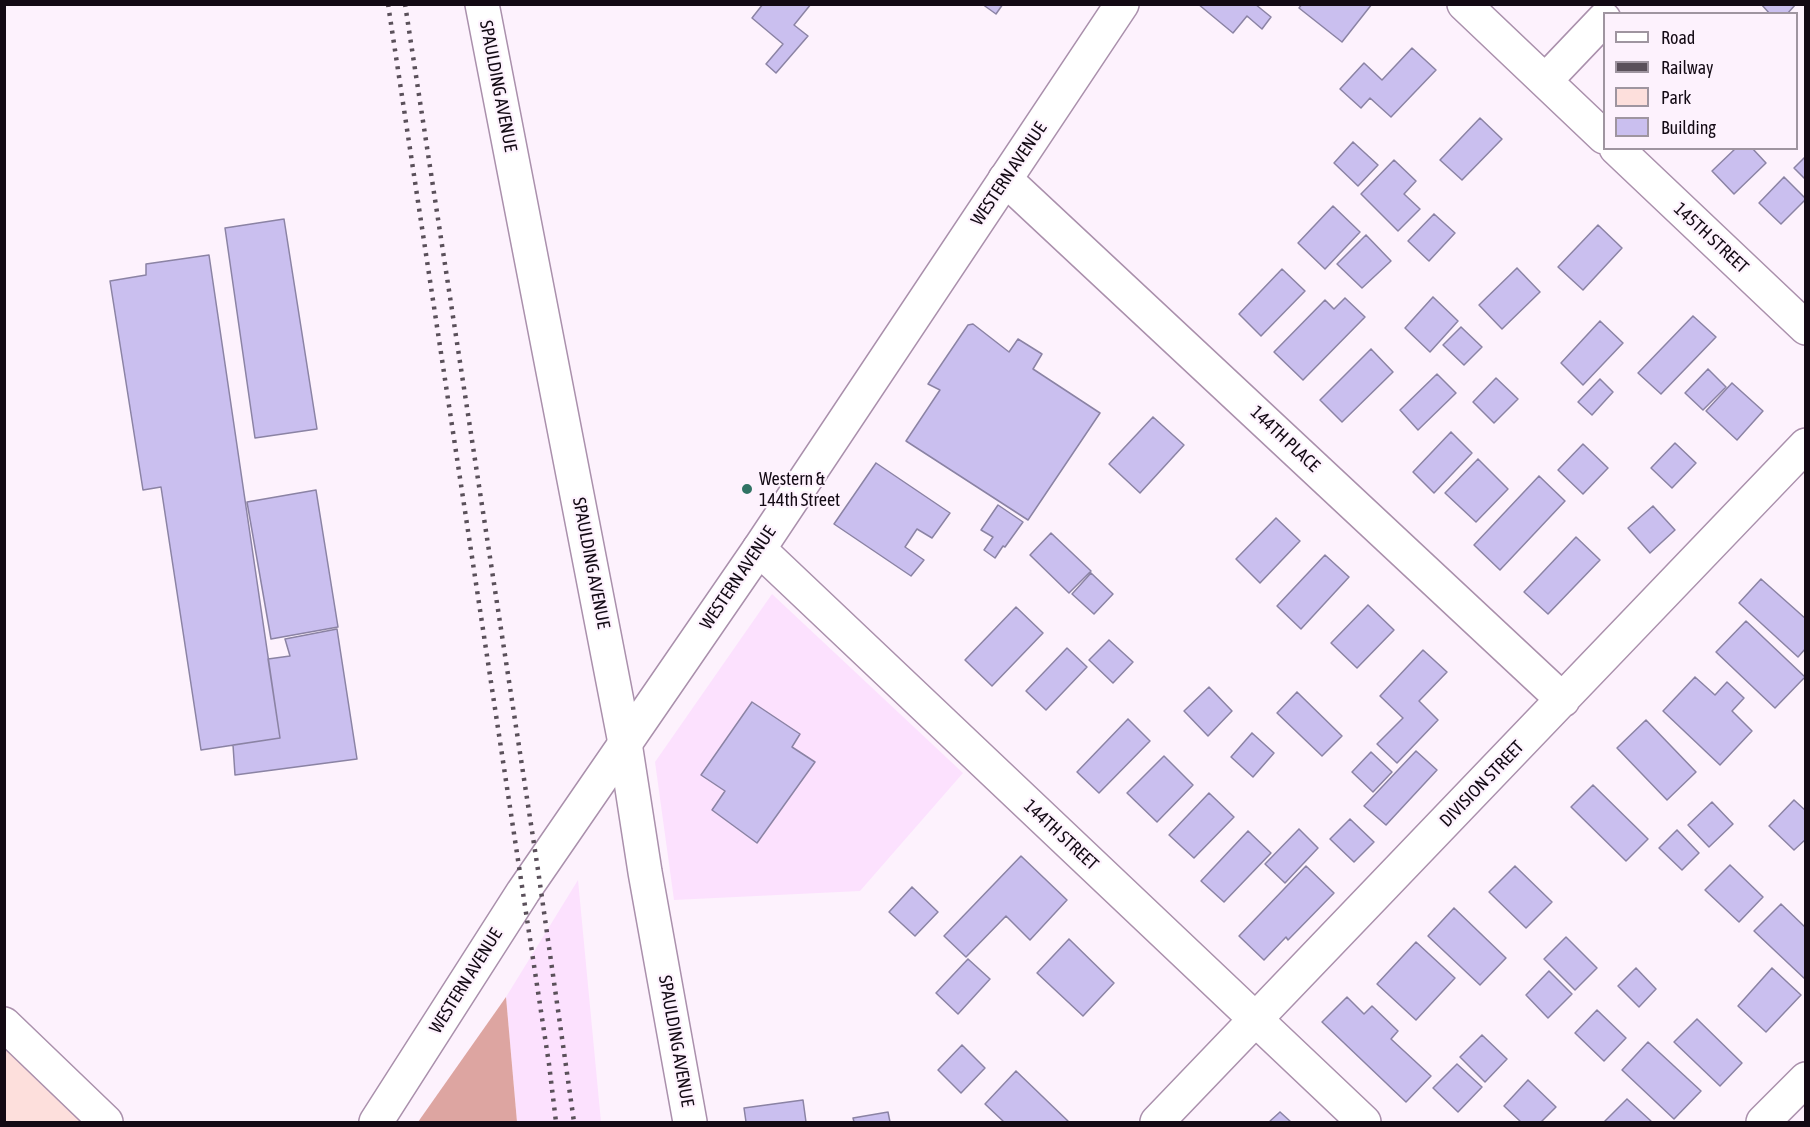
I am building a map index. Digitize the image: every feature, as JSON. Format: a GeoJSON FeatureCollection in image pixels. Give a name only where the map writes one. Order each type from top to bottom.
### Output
{"type":"FeatureCollection","features":[{"type":"Feature","properties":{"kind":"street","name":"SPAULDING AVENUE"},"geometry":{"type":"LineString","coordinates":[[482,4],[626,743],[645,872],[690,1122]]}},
{"type":"Feature","properties":{"kind":"street","name":"WESTERN AVENUE"},"geometry":{"type":"LineString","coordinates":[[376,1122],[523,892],[759,549],[1122,4]]}},
{"type":"Feature","properties":{"kind":"street"},"geometry":{"type":"LineString","coordinates":[[1464,4],[1603,135]]}},
{"type":"Feature","properties":{"kind":"street"},"geometry":{"type":"LineString","coordinates":[[1545,81],[1603,20]]}},
{"type":"Feature","properties":{"kind":"street","name":"145TH STREET"},"geometry":{"type":"LineString","coordinates":[[1618,150],[1806,328]]}},
{"type":"Feature","properties":{"kind":"street","name":"144TH PLACE"},"geometry":{"type":"LineString","coordinates":[[1005,179],[1563,700]]}},
{"type":"Feature","properties":{"kind":"street","name":"DIVISION STREET"},"geometry":{"type":"LineString","coordinates":[[1157,1122],[1806,445]]}},
{"type":"Feature","properties":{"kind":"street","name":"144TH STREET"},"geometry":{"type":"LineString","coordinates":[[759,549],[1364,1122]]}},
{"type":"Feature","properties":{"kind":"street"},"geometry":{"type":"LineString","coordinates":[[4,1024],[106,1122]]}},
{"type":"Feature","properties":{"kind":"street"},"geometry":{"type":"LineString","coordinates":[[1763,1122],[1806,1079]]}},
{"type":"Feature","properties":{"kind":"shaded area"},"geometry":{"type":"Polygon","coordinates":[[[772,594],[963,773],[860,891],[674,900],[655,762],[772,594]]]}},
{"type":"Feature","properties":{"kind":"shaded area"},"geometry":{"type":"Polygon","coordinates":[[[578,880],[601,1122],[517,1122],[506,997],[578,880]]]}},
{"type":"Feature","properties":{"kind":"shaded area"},"geometry":{"type":"Polygon","coordinates":[[[506,997],[517,1122],[418,1122],[506,997]]]}},
{"type":"Feature","properties":{"kind":"green space"},"geometry":{"type":"Polygon","coordinates":[[[5,1024],[106,1122],[5,1122],[5,1024]]]}},
{"type":"Feature","properties":{"kind":"building"},"geometry":{"type":"Polygon","coordinates":[[[763,4],[811,4],[794,25],[808,36],[776,73],[766,64],[783,44],[752,18],[763,4]]]}},
{"type":"Feature","properties":{"kind":"building"},"geometry":{"type":"Polygon","coordinates":[[[982,4],[1003,4],[996,14],[982,4]]]}},
{"type":"Feature","properties":{"kind":"building"},"geometry":{"type":"Polygon","coordinates":[[[1198,4],[1255,4],[1271,17],[1262,29],[1247,16],[1233,33],[1198,4]]]}},
{"type":"Feature","properties":{"kind":"building"},"geometry":{"type":"Polygon","coordinates":[[[1302,4],[1372,4],[1342,42],[1299,8],[1302,4]]]}},
{"type":"Feature","properties":{"kind":"building"},"geometry":{"type":"Polygon","coordinates":[[[1761,4],[1796,4],[1789,12],[1768,12],[1761,4]]]}},
{"type":"Feature","properties":{"kind":"building"},"geometry":{"type":"Polygon","coordinates":[[[1412,48],[1436,70],[1391,117],[1370,98],[1361,108],[1340,89],[1364,63],[1382,80],[1412,48]]]}},
{"type":"Feature","properties":{"kind":"building"},"geometry":{"type":"Polygon","coordinates":[[[1480,118],[1502,139],[1462,180],[1440,160],[1480,118]]]}},
{"type":"Feature","properties":{"kind":"building"},"geometry":{"type":"Polygon","coordinates":[[[1353,142],[1378,165],[1358,186],[1334,163],[1353,142]]]}},
{"type":"Feature","properties":{"kind":"building"},"geometry":{"type":"Polygon","coordinates":[[[1734,150],[1754,150],[1766,163],[1734,194],[1712,171],[1734,150]]]}},
{"type":"Feature","properties":{"kind":"building"},"geometry":{"type":"Polygon","coordinates":[[[1806,156],[1806,180],[1794,168],[1806,156]]]}},
{"type":"Feature","properties":{"kind":"building"},"geometry":{"type":"Polygon","coordinates":[[[1394,160],[1416,181],[1404,194],[1420,209],[1398,231],[1361,194],[1394,160]]]}},
{"type":"Feature","properties":{"kind":"building"},"geometry":{"type":"Polygon","coordinates":[[[1784,177],[1806,199],[1781,224],[1759,203],[1784,177]]]}},
{"type":"Feature","properties":{"kind":"building"},"geometry":{"type":"Polygon","coordinates":[[[1333,206],[1360,232],[1325,269],[1298,243],[1333,206]]]}},
{"type":"Feature","properties":{"kind":"building"},"geometry":{"type":"Polygon","coordinates":[[[1434,214],[1455,233],[1429,261],[1408,241],[1434,214]]]}},
{"type":"Feature","properties":{"kind":"building"},"geometry":{"type":"Polygon","coordinates":[[[284,219],[317,429],[255,438],[225,228],[284,219]]]}},
{"type":"Feature","properties":{"kind":"building"},"geometry":{"type":"Polygon","coordinates":[[[1598,225],[1622,248],[1583,290],[1558,267],[1598,225]]]}},
{"type":"Feature","properties":{"kind":"building"},"geometry":{"type":"Polygon","coordinates":[[[1366,235],[1391,261],[1362,288],[1337,264],[1366,235]]]}},
{"type":"Feature","properties":{"kind":"building"},"geometry":{"type":"Polygon","coordinates":[[[209,255],[280,738],[201,750],[161,487],[143,490],[110,281],[146,275],[146,264],[209,255]]]}},
{"type":"Feature","properties":{"kind":"building"},"geometry":{"type":"Polygon","coordinates":[[[1517,268],[1540,292],[1502,329],[1479,305],[1517,268]]]}},
{"type":"Feature","properties":{"kind":"building"},"geometry":{"type":"Polygon","coordinates":[[[1282,269],[1305,291],[1261,336],[1239,314],[1282,269]]]}},
{"type":"Feature","properties":{"kind":"building"},"geometry":{"type":"Polygon","coordinates":[[[1433,297],[1458,321],[1430,352],[1405,328],[1433,297]]]}},
{"type":"Feature","properties":{"kind":"building"},"geometry":{"type":"Polygon","coordinates":[[[1345,298],[1365,317],[1303,380],[1274,352],[1325,300],[1334,309],[1345,298]]]}},
{"type":"Feature","properties":{"kind":"building"},"geometry":{"type":"Polygon","coordinates":[[[1693,316],[1716,337],[1661,394],[1638,373],[1693,316]]]}},
{"type":"Feature","properties":{"kind":"building"},"geometry":{"type":"Polygon","coordinates":[[[1600,321],[1623,343],[1583,385],[1561,363],[1600,321]]]}},
{"type":"Feature","properties":{"kind":"building"},"geometry":{"type":"Polygon","coordinates":[[[973,324],[1009,352],[1018,339],[1042,354],[1033,369],[1100,413],[1028,520],[906,441],[940,390],[928,384],[968,325],[973,324]]]}},
{"type":"Feature","properties":{"kind":"building"},"geometry":{"type":"Polygon","coordinates":[[[1461,327],[1482,347],[1464,365],[1443,345],[1461,327]]]}},
{"type":"Feature","properties":{"kind":"building"},"geometry":{"type":"Polygon","coordinates":[[[1371,349],[1393,372],[1342,422],[1320,400],[1371,349]]]}},
{"type":"Feature","properties":{"kind":"building"},"geometry":{"type":"Polygon","coordinates":[[[1708,369],[1726,387],[1703,410],[1685,393],[1708,369]]]}},
{"type":"Feature","properties":{"kind":"building"},"geometry":{"type":"Polygon","coordinates":[[[1437,374],[1456,393],[1418,430],[1400,410],[1437,374]]]}},
{"type":"Feature","properties":{"kind":"building"},"geometry":{"type":"Polygon","coordinates":[[[1496,378],[1518,399],[1494,423],[1473,402],[1496,378]]]}},
{"type":"Feature","properties":{"kind":"building"},"geometry":{"type":"Polygon","coordinates":[[[1600,379],[1613,392],[1592,415],[1578,402],[1600,379]]]}},
{"type":"Feature","properties":{"kind":"building"},"geometry":{"type":"Polygon","coordinates":[[[1732,383],[1763,411],[1737,440],[1706,411],[1732,383]]]}},
{"type":"Feature","properties":{"kind":"building"},"geometry":{"type":"Polygon","coordinates":[[[1153,417],[1184,445],[1140,493],[1109,464],[1153,417]]]}},
{"type":"Feature","properties":{"kind":"building"},"geometry":{"type":"Polygon","coordinates":[[[1451,432],[1472,453],[1434,493],[1413,472],[1451,432]]]}},
{"type":"Feature","properties":{"kind":"building"},"geometry":{"type":"Polygon","coordinates":[[[1675,443],[1696,463],[1672,488],[1651,468],[1675,443]]]}},
{"type":"Feature","properties":{"kind":"building"},"geometry":{"type":"Polygon","coordinates":[[[1583,444],[1608,468],[1583,494],[1558,470],[1583,444]]]}},
{"type":"Feature","properties":{"kind":"building"},"geometry":{"type":"Polygon","coordinates":[[[1478,459],[1508,489],[1476,522],[1445,493],[1478,459]]]}},
{"type":"Feature","properties":{"kind":"building"},"geometry":{"type":"Polygon","coordinates":[[[876,463],[950,513],[932,538],[917,529],[905,547],[924,560],[911,576],[834,524],[876,463]]]}},
{"type":"Feature","properties":{"kind":"building"},"geometry":{"type":"Polygon","coordinates":[[[1539,476],[1565,501],[1500,570],[1474,545],[1539,476]]]}},
{"type":"Feature","properties":{"kind":"building"},"geometry":{"type":"Polygon","coordinates":[[[316,490],[338,627],[271,639],[247,502],[316,490]]]}},
{"type":"Feature","properties":{"kind":"building"},"geometry":{"type":"Polygon","coordinates":[[[998,505],[1023,522],[995,558],[984,550],[993,537],[981,530],[998,505]]]}},
{"type":"Feature","properties":{"kind":"building"},"geometry":{"type":"Polygon","coordinates":[[[1653,506],[1675,530],[1650,553],[1628,528],[1653,506]]]}},
{"type":"Feature","properties":{"kind":"building"},"geometry":{"type":"Polygon","coordinates":[[[1276,518],[1300,541],[1260,583],[1236,559],[1276,518]]]}},
{"type":"Feature","properties":{"kind":"building"},"geometry":{"type":"Polygon","coordinates":[[[1051,533],[1091,571],[1069,593],[1030,555],[1051,533]]]}},
{"type":"Feature","properties":{"kind":"building"},"geometry":{"type":"Polygon","coordinates":[[[1576,537],[1600,560],[1548,614],[1524,592],[1576,537]]]}},
{"type":"Feature","properties":{"kind":"building"},"geometry":{"type":"Polygon","coordinates":[[[1325,555],[1349,577],[1301,629],[1277,606],[1325,555]]]}},
{"type":"Feature","properties":{"kind":"building"},"geometry":{"type":"Polygon","coordinates":[[[1091,573],[1113,594],[1094,614],[1072,594],[1091,573]]]}},
{"type":"Feature","properties":{"kind":"building"},"geometry":{"type":"Polygon","coordinates":[[[1761,579],[1806,619],[1806,648],[1798,657],[1739,603],[1761,579]]]}},
{"type":"Feature","properties":{"kind":"building"},"geometry":{"type":"Polygon","coordinates":[[[1368,605],[1394,630],[1357,668],[1331,643],[1368,605]]]}},
{"type":"Feature","properties":{"kind":"building"},"geometry":{"type":"Polygon","coordinates":[[[1016,607],[1043,633],[992,686],[965,660],[1016,607]]]}},
{"type":"Feature","properties":{"kind":"building"},"geometry":{"type":"Polygon","coordinates":[[[1746,621],[1805,677],[1775,708],[1716,652],[1746,621]]]}},
{"type":"Feature","properties":{"kind":"building"},"geometry":{"type":"Polygon","coordinates":[[[337,629],[357,759],[235,775],[233,745],[280,738],[268,659],[290,656],[285,639],[337,629]]]}},
{"type":"Feature","properties":{"kind":"building"},"geometry":{"type":"Polygon","coordinates":[[[1109,640],[1133,662],[1113,683],[1089,660],[1109,640]]]}},
{"type":"Feature","properties":{"kind":"building"},"geometry":{"type":"Polygon","coordinates":[[[1067,648],[1087,667],[1046,710],[1026,691],[1067,648]]]}},
{"type":"Feature","properties":{"kind":"building"},"geometry":{"type":"Polygon","coordinates":[[[1423,650],[1447,672],[1419,701],[1438,720],[1397,763],[1377,744],[1403,718],[1380,696],[1423,650]]]}},
{"type":"Feature","properties":{"kind":"building"},"geometry":{"type":"Polygon","coordinates":[[[1695,677],[1715,695],[1727,682],[1744,698],[1732,711],[1752,731],[1720,765],[1663,711],[1695,677]]]}},
{"type":"Feature","properties":{"kind":"building"},"geometry":{"type":"Polygon","coordinates":[[[1209,687],[1232,711],[1208,736],[1184,711],[1209,687]]]}},
{"type":"Feature","properties":{"kind":"building"},"geometry":{"type":"Polygon","coordinates":[[[1297,692],[1342,736],[1322,756],[1277,713],[1297,692]]]}},
{"type":"Feature","properties":{"kind":"building"},"geometry":{"type":"Polygon","coordinates":[[[752,702],[800,734],[792,747],[815,762],[757,843],[712,810],[725,791],[701,775],[752,702]]]}},
{"type":"Feature","properties":{"kind":"building"},"geometry":{"type":"Polygon","coordinates":[[[1128,719],[1150,741],[1099,793],[1077,772],[1128,719]]]}},
{"type":"Feature","properties":{"kind":"building"},"geometry":{"type":"Polygon","coordinates":[[[1646,720],[1696,772],[1667,800],[1617,748],[1646,720]]]}},
{"type":"Feature","properties":{"kind":"building"},"geometry":{"type":"Polygon","coordinates":[[[1252,733],[1274,753],[1253,777],[1231,757],[1252,733]]]}},
{"type":"Feature","properties":{"kind":"building"},"geometry":{"type":"Polygon","coordinates":[[[1416,751],[1437,770],[1386,825],[1364,806],[1416,751]]]}},
{"type":"Feature","properties":{"kind":"building"},"geometry":{"type":"Polygon","coordinates":[[[1371,752],[1392,772],[1373,792],[1352,772],[1371,752]]]}},
{"type":"Feature","properties":{"kind":"building"},"geometry":{"type":"Polygon","coordinates":[[[1164,756],[1193,785],[1157,822],[1127,793],[1164,756]]]}},
{"type":"Feature","properties":{"kind":"building"},"geometry":{"type":"Polygon","coordinates":[[[1593,785],[1648,839],[1626,861],[1571,807],[1593,785]]]}},
{"type":"Feature","properties":{"kind":"building"},"geometry":{"type":"Polygon","coordinates":[[[1209,793],[1234,817],[1194,858],[1169,835],[1209,793]]]}},
{"type":"Feature","properties":{"kind":"building"},"geometry":{"type":"Polygon","coordinates":[[[1794,800],[1806,811],[1806,839],[1794,850],[1769,826],[1794,800]]]}},
{"type":"Feature","properties":{"kind":"building"},"geometry":{"type":"Polygon","coordinates":[[[1712,802],[1733,824],[1709,847],[1688,825],[1712,802]]]}},
{"type":"Feature","properties":{"kind":"building"},"geometry":{"type":"Polygon","coordinates":[[[1350,819],[1374,842],[1354,862],[1330,839],[1350,819]]]}},
{"type":"Feature","properties":{"kind":"building"},"geometry":{"type":"Polygon","coordinates":[[[1299,829],[1318,848],[1285,883],[1265,864],[1299,829]]]}},
{"type":"Feature","properties":{"kind":"building"},"geometry":{"type":"Polygon","coordinates":[[[1677,830],[1699,853],[1682,870],[1659,848],[1677,830]]]}},
{"type":"Feature","properties":{"kind":"building"},"geometry":{"type":"Polygon","coordinates":[[[1248,831],[1271,853],[1224,902],[1201,881],[1248,831]]]}},
{"type":"Feature","properties":{"kind":"building"},"geometry":{"type":"Polygon","coordinates":[[[1021,856],[1067,900],[1030,940],[1006,916],[966,957],[944,936],[1021,856]]]}},
{"type":"Feature","properties":{"kind":"building"},"geometry":{"type":"Polygon","coordinates":[[[1730,865],[1763,897],[1739,922],[1705,890],[1730,865]]]}},
{"type":"Feature","properties":{"kind":"building"},"geometry":{"type":"Polygon","coordinates":[[[1306,866],[1334,893],[1288,940],[1286,937],[1264,960],[1239,936],[1306,866]]]}},
{"type":"Feature","properties":{"kind":"building"},"geometry":{"type":"Polygon","coordinates":[[[1515,866],[1552,902],[1526,928],[1489,892],[1515,866]]]}},
{"type":"Feature","properties":{"kind":"building"},"geometry":{"type":"Polygon","coordinates":[[[912,887],[938,912],[915,936],[889,912],[912,887]]]}},
{"type":"Feature","properties":{"kind":"building"},"geometry":{"type":"Polygon","coordinates":[[[1781,904],[1806,928],[1806,980],[1754,931],[1781,904]]]}},
{"type":"Feature","properties":{"kind":"building"},"geometry":{"type":"Polygon","coordinates":[[[1454,908],[1506,958],[1480,985],[1428,936],[1454,908]]]}},
{"type":"Feature","properties":{"kind":"building"},"geometry":{"type":"Polygon","coordinates":[[[1566,937],[1597,968],[1575,990],[1544,959],[1566,937]]]}},
{"type":"Feature","properties":{"kind":"building"},"geometry":{"type":"Polygon","coordinates":[[[1069,939],[1114,983],[1083,1016],[1037,973],[1069,939]]]}},
{"type":"Feature","properties":{"kind":"building"},"geometry":{"type":"Polygon","coordinates":[[[1416,942],[1455,978],[1416,1020],[1377,984],[1416,942]]]}},
{"type":"Feature","properties":{"kind":"building"},"geometry":{"type":"Polygon","coordinates":[[[968,959],[990,979],[958,1014],[936,993],[968,959]]]}},
{"type":"Feature","properties":{"kind":"building"},"geometry":{"type":"Polygon","coordinates":[[[1636,968],[1656,989],[1639,1007],[1618,986],[1636,968]]]}},
{"type":"Feature","properties":{"kind":"building"},"geometry":{"type":"Polygon","coordinates":[[[1772,968],[1801,995],[1766,1032],[1738,1006],[1772,968]]]}},
{"type":"Feature","properties":{"kind":"building"},"geometry":{"type":"Polygon","coordinates":[[[1549,971],[1572,994],[1548,1018],[1526,995],[1549,971]]]}},
{"type":"Feature","properties":{"kind":"building"},"geometry":{"type":"Polygon","coordinates":[[[1347,997],[1364,1014],[1372,1006],[1398,1031],[1391,1039],[1431,1076],[1406,1102],[1322,1022],[1347,997]]]}},
{"type":"Feature","properties":{"kind":"building"},"geometry":{"type":"Polygon","coordinates":[[[1597,1010],[1626,1038],[1604,1061],[1575,1033],[1597,1010]]]}},
{"type":"Feature","properties":{"kind":"building"},"geometry":{"type":"Polygon","coordinates":[[[1697,1019],[1742,1063],[1720,1086],[1674,1042],[1697,1019]]]}},
{"type":"Feature","properties":{"kind":"building"},"geometry":{"type":"Polygon","coordinates":[[[1482,1035],[1507,1059],[1485,1082],[1460,1057],[1482,1035]]]}},
{"type":"Feature","properties":{"kind":"building"},"geometry":{"type":"Polygon","coordinates":[[[1648,1042],[1701,1091],[1674,1119],[1622,1070],[1648,1042]]]}},
{"type":"Feature","properties":{"kind":"building"},"geometry":{"type":"Polygon","coordinates":[[[962,1045],[985,1068],[961,1093],[938,1070],[962,1045]]]}},
{"type":"Feature","properties":{"kind":"building"},"geometry":{"type":"Polygon","coordinates":[[[1457,1064],[1482,1087],[1458,1112],[1433,1088],[1457,1064]]]}},
{"type":"Feature","properties":{"kind":"building"},"geometry":{"type":"Polygon","coordinates":[[[1016,1071],[1069,1122],[1004,1122],[985,1104],[1016,1071]]]}},
{"type":"Feature","properties":{"kind":"building"},"geometry":{"type":"Polygon","coordinates":[[[1528,1080],[1556,1107],[1541,1122],[1521,1122],[1504,1106],[1528,1080]]]}},
{"type":"Feature","properties":{"kind":"building"},"geometry":{"type":"Polygon","coordinates":[[[1627,1099],[1652,1122],[1604,1122],[1627,1099]]]}},
{"type":"Feature","properties":{"kind":"building"},"geometry":{"type":"Polygon","coordinates":[[[803,1100],[806,1122],[746,1122],[744,1108],[803,1100]]]}},
{"type":"Feature","properties":{"kind":"building"},"geometry":{"type":"Polygon","coordinates":[[[888,1112],[890,1122],[854,1122],[853,1118],[888,1112]]]}},
{"type":"Feature","properties":{"kind":"building"},"geometry":{"type":"Polygon","coordinates":[[[1280,1112],[1291,1122],[1269,1122],[1280,1112]]]}},
{"type":"Feature","properties":{"kind":"railway"},"geometry":{"type":"LineString","coordinates":[[388,4],[556,1122]]}},
{"type":"Feature","properties":{"kind":"railway"},"geometry":{"type":"LineString","coordinates":[[405,4],[538,870],[574,1122]]}},
{"type":"Feature","properties":{"kind":"place","name":"Western & 144th Street"},"geometry":{"type":"Point","coordinates":[747,489]}}]}
